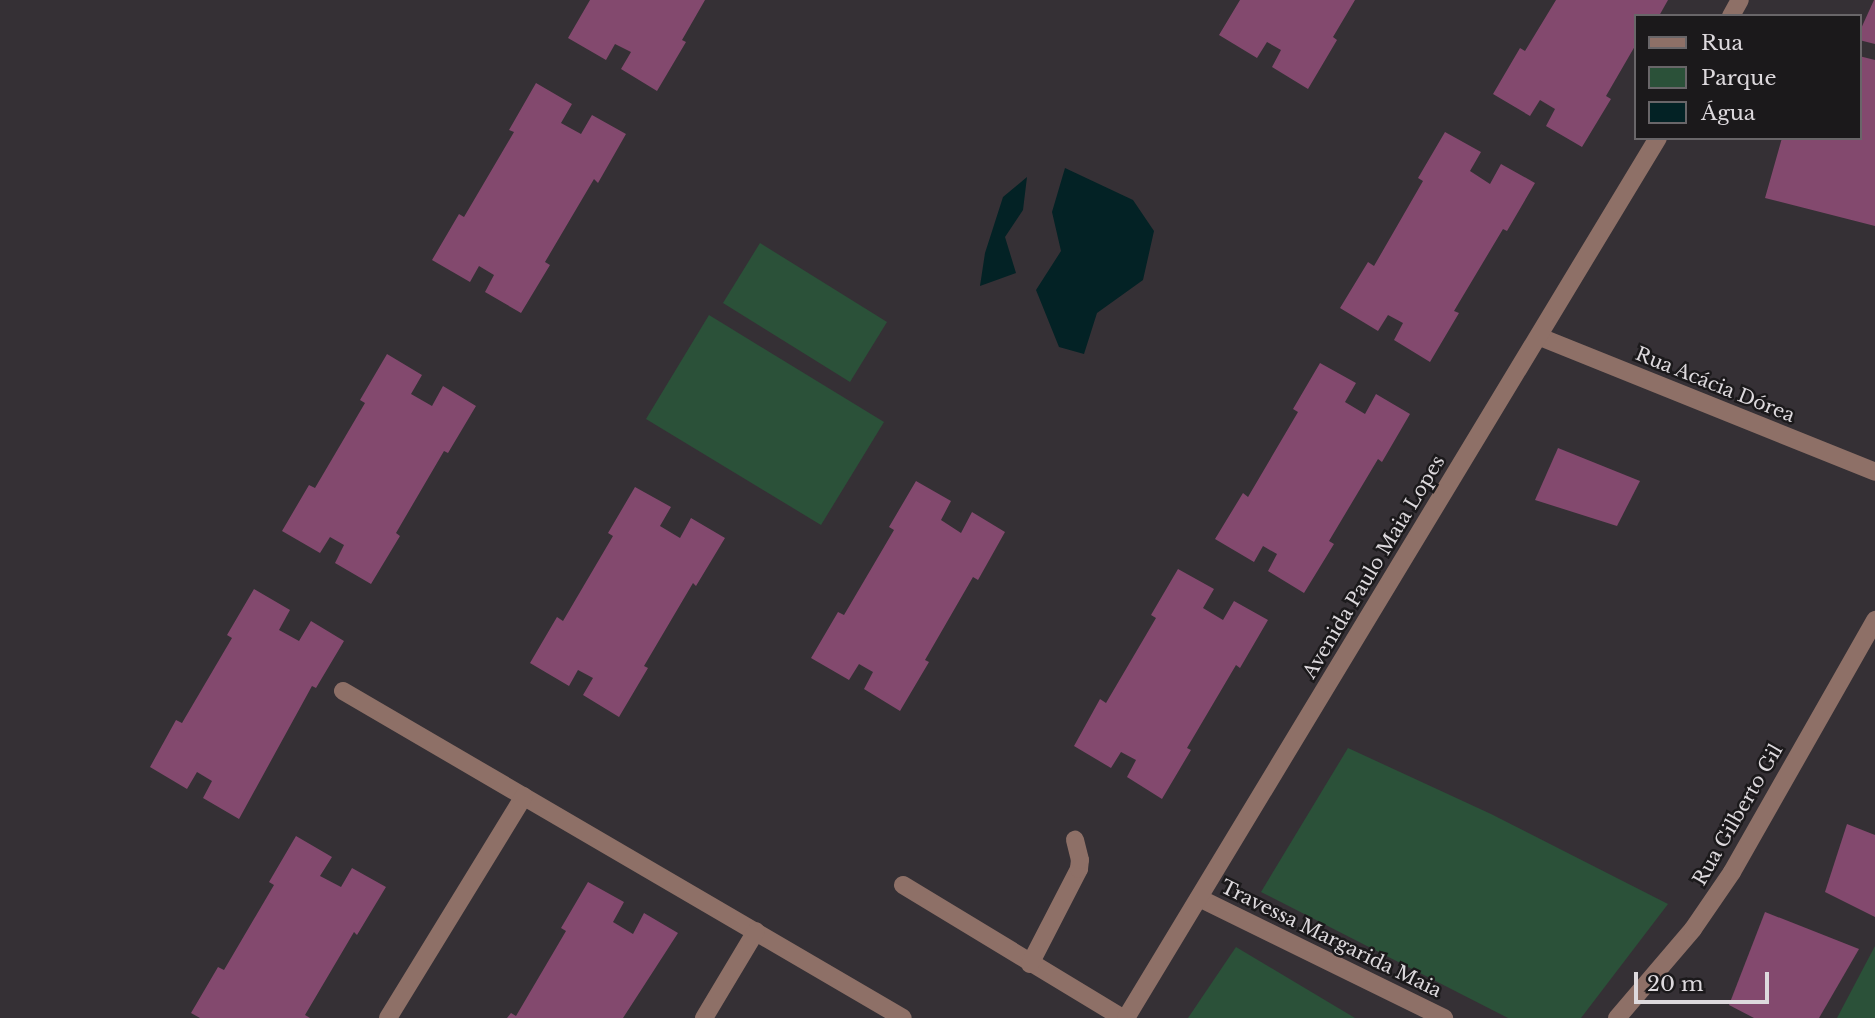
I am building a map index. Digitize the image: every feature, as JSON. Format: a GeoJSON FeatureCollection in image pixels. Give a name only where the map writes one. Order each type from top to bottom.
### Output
{"type":"FeatureCollection","features":[{"type":"Feature","properties":{"kind":"street","name":"Avenida Paulo Maia Lopes"},"geometry":{"type":"LineString","coordinates":[[1125,1018],[1540,337],[1657,140]]}},
{"type":"Feature","properties":{"kind":"street","name":"Rua Acácia Dórea"},"geometry":{"type":"LineString","coordinates":[[1540,337],[1875,472]]}},
{"type":"Feature","properties":{"kind":"street","name":"Rua Gilberto Gil"},"geometry":{"type":"LineString","coordinates":[[1617,1018],[1693,929],[1732,872],[1875,620]]}},
{"type":"Feature","properties":{"kind":"street"},"geometry":{"type":"LineString","coordinates":[[343,691],[903,1018]]}},
{"type":"Feature","properties":{"kind":"street"},"geometry":{"type":"LineString","coordinates":[[388,1018],[524,796]]}},
{"type":"Feature","properties":{"kind":"street"},"geometry":{"type":"LineString","coordinates":[[1030,964],[1079,869],[1075,839]]}},
{"type":"Feature","properties":{"kind":"street"},"geometry":{"type":"LineString","coordinates":[[903,885],[1030,964],[1125,1018]]}},
{"type":"Feature","properties":{"kind":"street","name":"Travessa Margarida Maia"},"geometry":{"type":"LineString","coordinates":[[1199,898],[1444,1018]]}},
{"type":"Feature","properties":{"kind":"street"},"geometry":{"type":"LineString","coordinates":[[704,1018],[756,931]]}},
{"type":"Feature","properties":{"kind":"green space"},"geometry":{"type":"Polygon","coordinates":[[[760,243],[887,322],[850,382],[723,303],[760,243]]]}},
{"type":"Feature","properties":{"kind":"green space"},"geometry":{"type":"Polygon","coordinates":[[[709,315],[884,422],[821,525],[646,419],[709,315]]]}},
{"type":"Feature","properties":{"kind":"green space"},"geometry":{"type":"Polygon","coordinates":[[[1348,748],[1491,814],[1668,904],[1581,1018],[1508,1018],[1261,892],[1348,748]]]}},
{"type":"Feature","properties":{"kind":"green space"},"geometry":{"type":"Polygon","coordinates":[[[1875,946],[1875,1018],[1837,1018],[1875,946]]]}},
{"type":"Feature","properties":{"kind":"green space"},"geometry":{"type":"Polygon","coordinates":[[[1236,947],[1355,1018],[1188,1018],[1236,947]]]}},
{"type":"Feature","properties":{"kind":"water"},"geometry":{"type":"Polygon","coordinates":[[[1065,168],[1133,200],[1154,231],[1143,280],[1097,313],[1084,354],[1059,347],[1036,290],[1061,251],[1052,212],[1065,168]]]}},
{"type":"Feature","properties":{"kind":"water"},"geometry":{"type":"Polygon","coordinates":[[[1027,177],[1023,210],[1005,237],[1016,273],[980,286],[985,253],[1003,197],[1027,177]]]}},
{"type":"Feature","properties":{"kind":"building"},"geometry":{"type":"Polygon","coordinates":[[[590,0],[705,0],[682,40],[686,42],[657,91],[621,69],[631,52],[615,44],[606,60],[568,38],[590,0]]]}},
{"type":"Feature","properties":{"kind":"building"},"geometry":{"type":"Polygon","coordinates":[[[1240,0],[1355,0],[1333,37],[1337,40],[1308,89],[1272,67],[1281,50],[1267,42],[1257,58],[1219,35],[1240,0]]]}},
{"type":"Feature","properties":{"kind":"building"},"geometry":{"type":"Polygon","coordinates":[[[1556,0],[1668,0],[1660,14],[1633,14],[1633,49],[1606,96],[1611,99],[1582,147],[1546,126],[1555,109],[1540,100],[1530,116],[1493,94],[1520,48],[1525,51],[1556,0]]]}},
{"type":"Feature","properties":{"kind":"building"},"geometry":{"type":"Polygon","coordinates":[[[1875,0],[1875,44],[1861,40],[1861,29],[1875,0]]]}},
{"type":"Feature","properties":{"kind":"building"},"geometry":{"type":"Polygon","coordinates":[[[1861,56],[1875,60],[1875,226],[1765,198],[1781,140],[1861,140],[1861,56]]]}},
{"type":"Feature","properties":{"kind":"building"},"geometry":{"type":"Polygon","coordinates":[[[536,83],[572,104],[561,123],[581,134],[592,115],[626,134],[598,183],[594,179],[545,262],[550,265],[521,313],[485,292],[494,275],[479,266],[470,282],[432,260],[459,214],[464,217],[514,132],[509,130],[536,83]]]}},
{"type":"Feature","properties":{"kind":"building"},"geometry":{"type":"Polygon","coordinates":[[[1445,132],[1481,152],[1470,171],[1490,184],[1501,164],[1535,183],[1507,231],[1503,229],[1454,311],[1459,313],[1430,362],[1394,340],[1403,323],[1388,315],[1378,331],[1340,308],[1368,262],[1374,266],[1423,181],[1418,178],[1445,132]]]}},
{"type":"Feature","properties":{"kind":"building"},"geometry":{"type":"Polygon","coordinates":[[[387,354],[422,375],[411,394],[432,406],[443,386],[476,406],[448,453],[444,451],[396,533],[400,536],[371,584],[335,563],[344,545],[330,537],[320,553],[282,531],[309,485],[315,488],[365,403],[360,400],[387,354]]]}},
{"type":"Feature","properties":{"kind":"building"},"geometry":{"type":"Polygon","coordinates":[[[1320,363],[1356,383],[1345,402],[1365,414],[1376,394],[1410,414],[1382,462],[1378,459],[1329,541],[1334,544],[1304,593],[1268,571],[1277,554],[1263,546],[1254,562],[1215,539],[1243,493],[1248,497],[1298,412],[1293,409],[1320,363]]]}},
{"type":"Feature","properties":{"kind":"building"},"geometry":{"type":"Polygon","coordinates":[[[1558,448],[1640,481],[1617,526],[1535,500],[1558,448]]]}},
{"type":"Feature","properties":{"kind":"building"},"geometry":{"type":"Polygon","coordinates":[[[916,481],[951,501],[941,520],[961,533],[972,512],[1005,532],[978,580],[973,577],[925,660],[929,662],[900,711],[864,689],[873,672],[859,664],[849,680],[811,658],[838,612],[844,615],[894,530],[889,527],[916,481]]]}},
{"type":"Feature","properties":{"kind":"building"},"geometry":{"type":"Polygon","coordinates":[[[635,487],[671,507],[660,526],[680,538],[691,518],[725,538],[696,586],[693,583],[644,666],[648,668],[619,717],[583,695],[593,678],[578,670],[569,686],[530,663],[557,617],[563,621],[613,536],[608,533],[635,487]]]}},
{"type":"Feature","properties":{"kind":"building"},"geometry":{"type":"Polygon","coordinates":[[[1178,569],[1214,589],[1203,608],[1223,620],[1234,601],[1268,620],[1240,668],[1236,665],[1187,748],[1191,750],[1162,799],[1127,777],[1136,760],[1121,752],[1111,768],[1074,746],[1100,699],[1106,703],[1156,618],[1151,615],[1178,569]]]}},
{"type":"Feature","properties":{"kind":"building"},"geometry":{"type":"Polygon","coordinates":[[[254,589],[290,610],[279,630],[299,641],[311,621],[344,641],[316,688],[312,686],[239,819],[203,798],[212,781],[197,772],[187,789],[150,767],[176,720],[182,723],[232,638],[227,635],[254,589]]]}},
{"type":"Feature","properties":{"kind":"building"},"geometry":{"type":"Polygon","coordinates":[[[1847,824],[1875,835],[1875,917],[1825,892],[1847,824]]]}},
{"type":"Feature","properties":{"kind":"building"},"geometry":{"type":"Polygon","coordinates":[[[296,836],[332,857],[320,876],[341,887],[352,868],[386,887],[357,935],[354,932],[305,1015],[310,1018],[200,1018],[191,1013],[218,967],[224,970],[274,885],[269,882],[296,836]]]}},
{"type":"Feature","properties":{"kind":"building"},"geometry":{"type":"Polygon","coordinates":[[[588,882],[624,902],[613,922],[633,934],[644,913],[678,933],[623,1018],[507,1018],[511,1013],[516,1016],[566,931],[561,928],[588,882]]]}},
{"type":"Feature","properties":{"kind":"building"},"geometry":{"type":"Polygon","coordinates":[[[1765,912],[1859,949],[1819,1018],[1754,1018],[1729,1005],[1765,912]]]}}]}
